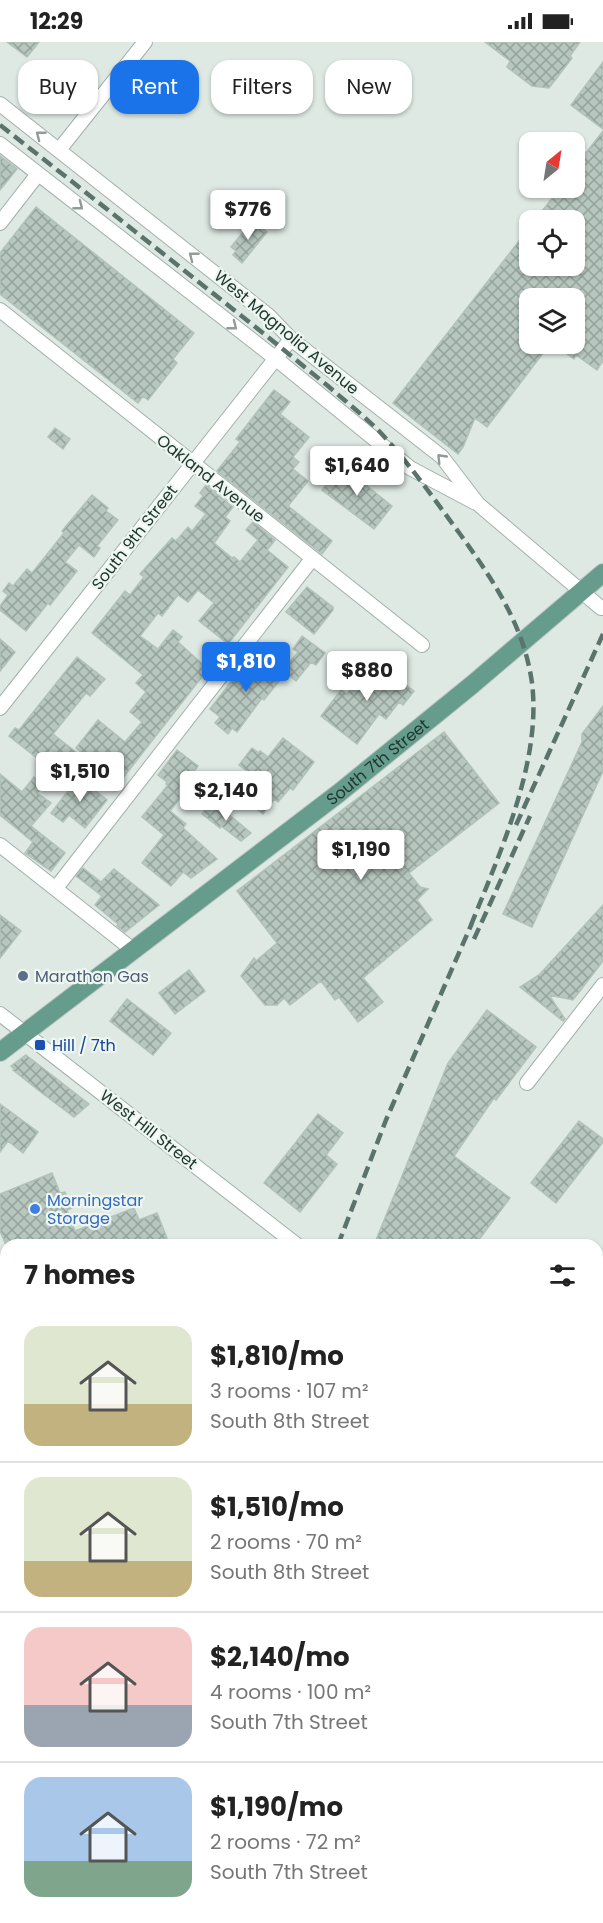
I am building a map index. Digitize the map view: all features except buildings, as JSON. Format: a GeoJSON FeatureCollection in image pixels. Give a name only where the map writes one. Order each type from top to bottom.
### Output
{"type":"FeatureCollection","features":[{"type":"Feature","properties":{"kind":"main road","name":"South 7th Street"},"geometry":{"type":"LineString","coordinates":[[0,1052],[339,793],[473,684],[603,573]]}},
{"type":"Feature","properties":{"kind":"street"},"geometry":{"type":"LineString","coordinates":[[59,150],[145,42]]}},
{"type":"Feature","properties":{"kind":"street","name":"West Magnolia Avenue"},"geometry":{"type":"LineString","coordinates":[[0,104],[267,314],[291,339],[442,457],[478,504],[601,608]]}},
{"type":"Feature","properties":{"kind":"street","name":"West Magnolia Avenue"},"geometry":{"type":"LineString","coordinates":[[0,144],[275,358],[410,468],[478,504]]}},
{"type":"Feature","properties":{"kind":"street"},"geometry":{"type":"LineString","coordinates":[[0,223],[38,174]]}},
{"type":"Feature","properties":{"kind":"street","name":"Oakland Avenue"},"geometry":{"type":"LineString","coordinates":[[0,310],[422,645]]}},
{"type":"Feature","properties":{"kind":"street","name":"South 9th Street"},"geometry":{"type":"LineString","coordinates":[[0,708],[291,339]]}},
{"type":"Feature","properties":{"kind":"street"},"geometry":{"type":"LineString","coordinates":[[56,888],[312,559]]}},
{"type":"Feature","properties":{"kind":"street"},"geometry":{"type":"LineString","coordinates":[[0,845],[133,950]]}},
{"type":"Feature","properties":{"kind":"street"},"geometry":{"type":"LineString","coordinates":[[527,1083],[603,985]]}},
{"type":"Feature","properties":{"kind":"street","name":"West Hill Street"},"geometry":{"type":"LineString","coordinates":[[0,1014],[289,1239]]}},
{"type":"Feature","properties":{"kind":"railway"},"geometry":{"type":"LineString","coordinates":[[0,125],[258,329],[373,425],[421,481],[495,586],[514,622],[528,662],[532,683],[533,714],[524,777],[515,809],[469,930]]}},
{"type":"Feature","properties":{"kind":"railway"},"geometry":{"type":"LineString","coordinates":[[516,825],[603,634]]}},
{"type":"Feature","properties":{"kind":"railway"},"geometry":{"type":"LineString","coordinates":[[474,939],[530,816]]}},
{"type":"Feature","properties":{"kind":"railway"},"geometry":{"type":"LineString","coordinates":[[340,1239],[386,1120],[472,923]]}},
{"type":"Feature","properties":{"kind":"place","name":"Marathon Gas"},"geometry":{"type":"Point","coordinates":[23,976]}},
{"type":"Feature","properties":{"kind":"place","name":"Hill / 7th"},"geometry":{"type":"Point","coordinates":[40,1045]}},
{"type":"Feature","properties":{"kind":"place","name":"Morningstar Storage"},"geometry":{"type":"Point","coordinates":[35,1209]}}]}
